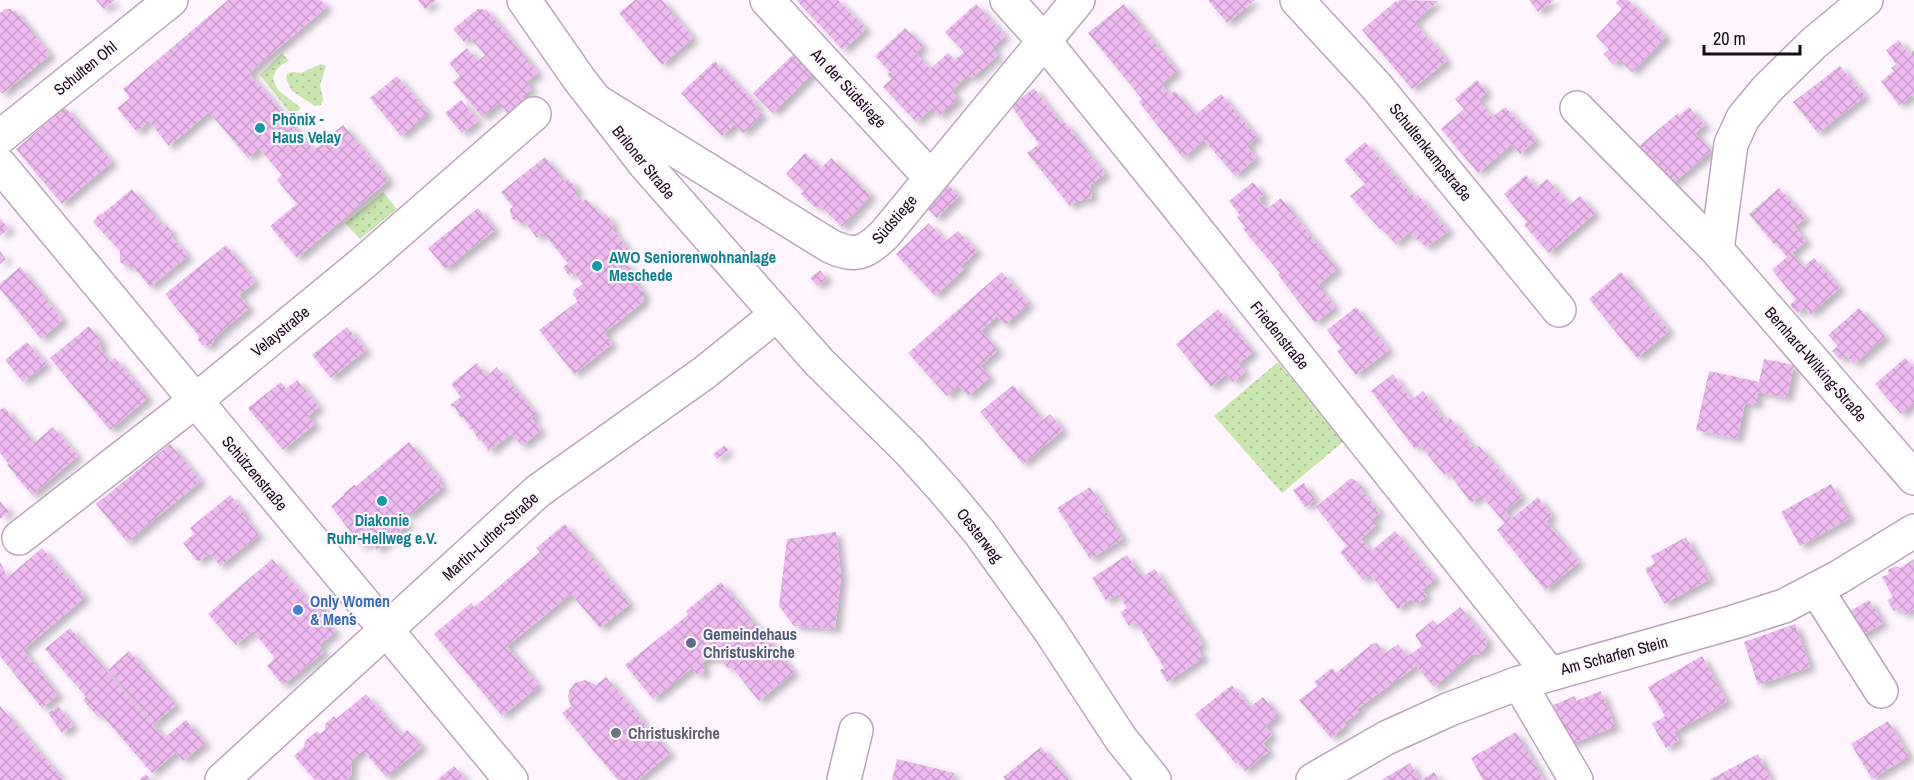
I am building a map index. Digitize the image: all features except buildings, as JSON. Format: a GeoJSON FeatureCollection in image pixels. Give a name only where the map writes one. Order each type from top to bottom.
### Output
{"type":"FeatureCollection","features":[{"type":"Feature","properties":{"kind":"street","name":"Schulten Ohl"},"geometry":{"type":"LineString","coordinates":[[0,137],[171,0]]}},
{"type":"Feature","properties":{"kind":"street","name":"Briloner Straße"},"geometry":{"type":"LineString","coordinates":[[524,0],[594,99],[644,163],[776,315]]}},
{"type":"Feature","properties":{"kind":"street","name":"An der Südstiege"},"geometry":{"type":"LineString","coordinates":[[767,0],[930,177]]}},
{"type":"Feature","properties":{"kind":"street","name":"Friedenstraße"},"geometry":{"type":"LineString","coordinates":[[1007,0],[1045,42],[1534,678],[1575,780]]}},
{"type":"Feature","properties":{"kind":"street","name":"Südstiege"},"geometry":{"type":"LineString","coordinates":[[594,99],[830,246],[850,254],[861,252],[876,243],[1078,0]]}},
{"type":"Feature","properties":{"kind":"street","name":"Schultenkampstraße"},"geometry":{"type":"LineString","coordinates":[[1296,0],[1377,87],[1559,310]]}},
{"type":"Feature","properties":{"kind":"street"},"geometry":{"type":"LineString","coordinates":[[1717,250],[1731,144],[1743,118],[1767,89],[1814,43],[1866,0]]}},
{"type":"Feature","properties":{"kind":"street","name":"Bernhard-Wilking-Straße"},"geometry":{"type":"LineString","coordinates":[[1577,108],[1717,250],[1914,478]]}},
{"type":"Feature","properties":{"kind":"street","name":"Velaystraße"},"geometry":{"type":"LineString","coordinates":[[19,538],[195,401],[363,263],[534,114]]}},
{"type":"Feature","properties":{"kind":"street","name":"Schützenstraße"},"geometry":{"type":"LineString","coordinates":[[0,165],[511,780]]}},
{"type":"Feature","properties":{"kind":"street","name":"Martin-Luther-Straße"},"geometry":{"type":"LineString","coordinates":[[222,780],[538,491],[704,374],[776,315]]}},
{"type":"Feature","properties":{"kind":"street","name":"Oesterweg"},"geometry":{"type":"LineString","coordinates":[[776,315],[819,362],[910,452],[980,533],[1045,623],[1121,739],[1154,780]]}},
{"type":"Feature","properties":{"kind":"street","name":"Am Scharfen Stein"},"geometry":{"type":"LineString","coordinates":[[1313,780],[1395,734],[1450,709],[1534,678],[1744,620],[1784,606],[1839,577],[1914,531]]}},
{"type":"Feature","properties":{"kind":"street"},"geometry":{"type":"LineString","coordinates":[[1816,589],[1881,691]]}},
{"type":"Feature","properties":{"kind":"street"},"geometry":{"type":"LineString","coordinates":[[844,780],[856,730]]}},
{"type":"Feature","properties":{"kind":"green space"},"geometry":{"type":"Polygon","coordinates":[[[282,53],[289,61],[278,68],[273,79],[278,90],[301,108],[292,115],[260,75],[282,53]]]}},
{"type":"Feature","properties":{"kind":"green space"},"geometry":{"type":"Polygon","coordinates":[[[321,64],[326,66],[320,85],[323,99],[321,105],[315,106],[292,91],[286,79],[287,74],[301,73],[321,64]]]}},
{"type":"Feature","properties":{"kind":"green space"},"geometry":{"type":"Polygon","coordinates":[[[383,192],[397,209],[360,239],[345,223],[383,192]]]}},
{"type":"Feature","properties":{"kind":"green space"},"geometry":{"type":"Polygon","coordinates":[[[1278,362],[1343,442],[1282,493],[1214,416],[1278,362]]]}},
{"type":"Feature","properties":{"kind":"place","name":"Phönix - Haus Velay"},"geometry":{"type":"Point","coordinates":[260,128]}},
{"type":"Feature","properties":{"kind":"place","name":"AWO Seniorenwohnanlage Meschede"},"geometry":{"type":"Point","coordinates":[597,266]}},
{"type":"Feature","properties":{"kind":"place","name":"Diakonie Ruhr-Hellweg e.V."},"geometry":{"type":"Point","coordinates":[382,501]}},
{"type":"Feature","properties":{"kind":"place","name":"Only Women & Men´s"},"geometry":{"type":"Point","coordinates":[298,610]}},
{"type":"Feature","properties":{"kind":"place","name":"Gemeindehaus Christuskirche"},"geometry":{"type":"Point","coordinates":[691,643]}},
{"type":"Feature","properties":{"kind":"place","name":"Christuskirche"},"geometry":{"type":"Point","coordinates":[616,733]}}]}
